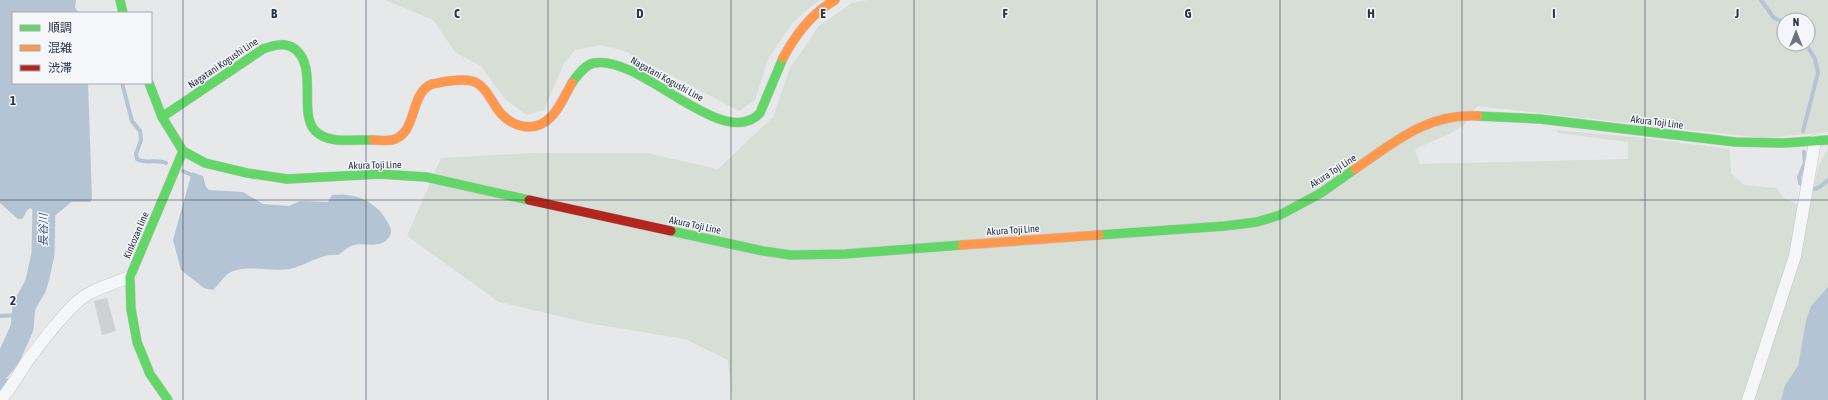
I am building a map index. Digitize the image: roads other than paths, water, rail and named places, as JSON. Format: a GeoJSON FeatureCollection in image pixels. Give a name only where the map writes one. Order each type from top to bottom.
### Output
{"type":"FeatureCollection","features":[{"type":"Feature","properties":{"kind":"main road"},"geometry":{"type":"LineString","coordinates":[[120,0],[123,12]]}},
{"type":"Feature","properties":{"kind":"main road","name":"Nagatani Kogushi Line"},"geometry":{"type":"LineString","coordinates":[[162,117],[263,49],[275,44],[293,47],[302,54],[307,68],[310,120],[313,130],[322,137],[330,139],[392,140],[401,135],[407,128],[422,90],[429,85],[466,80],[473,81],[481,88],[506,120],[516,125],[527,127],[538,125],[549,119],[557,111],[572,80],[592,64],[605,62],[616,64],[628,69],[719,120],[746,121],[757,116],[763,107],[784,55],[799,32],[812,16],[827,4],[835,0]]}},
{"type":"Feature","properties":{"kind":"main road"},"geometry":{"type":"LineString","coordinates":[[149,84],[162,117],[183,151]]}},
{"type":"Feature","properties":{"kind":"main road","name":"Akura Toji Line"},"geometry":{"type":"LineString","coordinates":[[183,151],[205,163],[247,173],[287,179],[380,174],[426,178],[764,251],[791,255],[815,255],[1225,226],[1257,222],[1280,214],[1321,193],[1410,131],[1446,118],[1463,115],[1540,119],[1734,142],[1784,143],[1828,140]]}},
{"type":"Feature","properties":{"kind":"main road","name":"Kinkozan line"},"geometry":{"type":"LineString","coordinates":[[168,400],[152,380],[143,359],[131,308],[129,291],[130,277],[183,151]]}},
{"type":"Feature","properties":{"kind":"street"},"geometry":{"type":"LineString","coordinates":[[1748,400],[1795,256],[1815,141]]}},
{"type":"Feature","properties":{"kind":"street"},"geometry":{"type":"LineString","coordinates":[[0,400],[7,393],[28,360],[68,312],[87,295],[111,283],[130,277]]}},
{"type":"Feature","properties":{"kind":"water"},"geometry":{"type":"Polygon","coordinates":[[[0,0],[76,0],[75,7],[78,12],[12,12],[12,84],[88,84],[92,199],[90,202],[71,202],[52,219],[47,228],[46,235],[42,235],[40,224],[33,210],[30,208],[27,210],[22,219],[18,219],[0,203],[0,0]]]}},
{"type":"Feature","properties":{"kind":"water"},"geometry":{"type":"Polygon","coordinates":[[[192,172],[203,176],[206,187],[209,190],[243,192],[263,204],[289,206],[300,201],[328,202],[332,195],[340,194],[364,199],[377,208],[382,214],[387,221],[391,233],[382,243],[372,245],[356,245],[349,247],[338,255],[326,256],[289,269],[240,269],[233,271],[230,272],[213,290],[204,288],[181,270],[173,240],[192,172]]]}},
{"type":"Feature","properties":{"kind":"water"},"geometry":{"type":"Polygon","coordinates":[[[1828,287],[1828,400],[1781,400],[1785,385],[1798,366],[1806,320],[1811,306],[1828,287]]]}},
{"type":"Feature","properties":{"kind":"waterway"},"geometry":{"type":"LineString","coordinates":[[1761,0],[1776,19]]}},
{"type":"Feature","properties":{"kind":"waterway"},"geometry":{"type":"LineString","coordinates":[[1803,131],[1818,73],[1815,59],[1811,52]]}},
{"type":"Feature","properties":{"kind":"waterway"},"geometry":{"type":"LineString","coordinates":[[122,84],[132,121],[140,131],[141,140],[136,154],[137,159],[166,163]]}},
{"type":"Feature","properties":{"kind":"waterway"},"geometry":{"type":"LineString","coordinates":[[1804,152],[1805,163],[1799,177],[1800,183],[1808,188],[1814,189],[1820,187],[1828,180]]}},
{"type":"Feature","properties":{"kind":"waterway"},"geometry":{"type":"LineString","coordinates":[[183,171],[194,176]]}},
{"type":"Feature","properties":{"kind":"waterway","name":"長谷川"},"geometry":{"type":"LineString","coordinates":[[0,368],[9,357],[22,328],[24,306],[35,287],[38,277],[43,254],[44,204]]}},
{"type":"Feature","properties":{"kind":"waterway"},"geometry":{"type":"LineString","coordinates":[[0,316],[22,315]]}}]}
